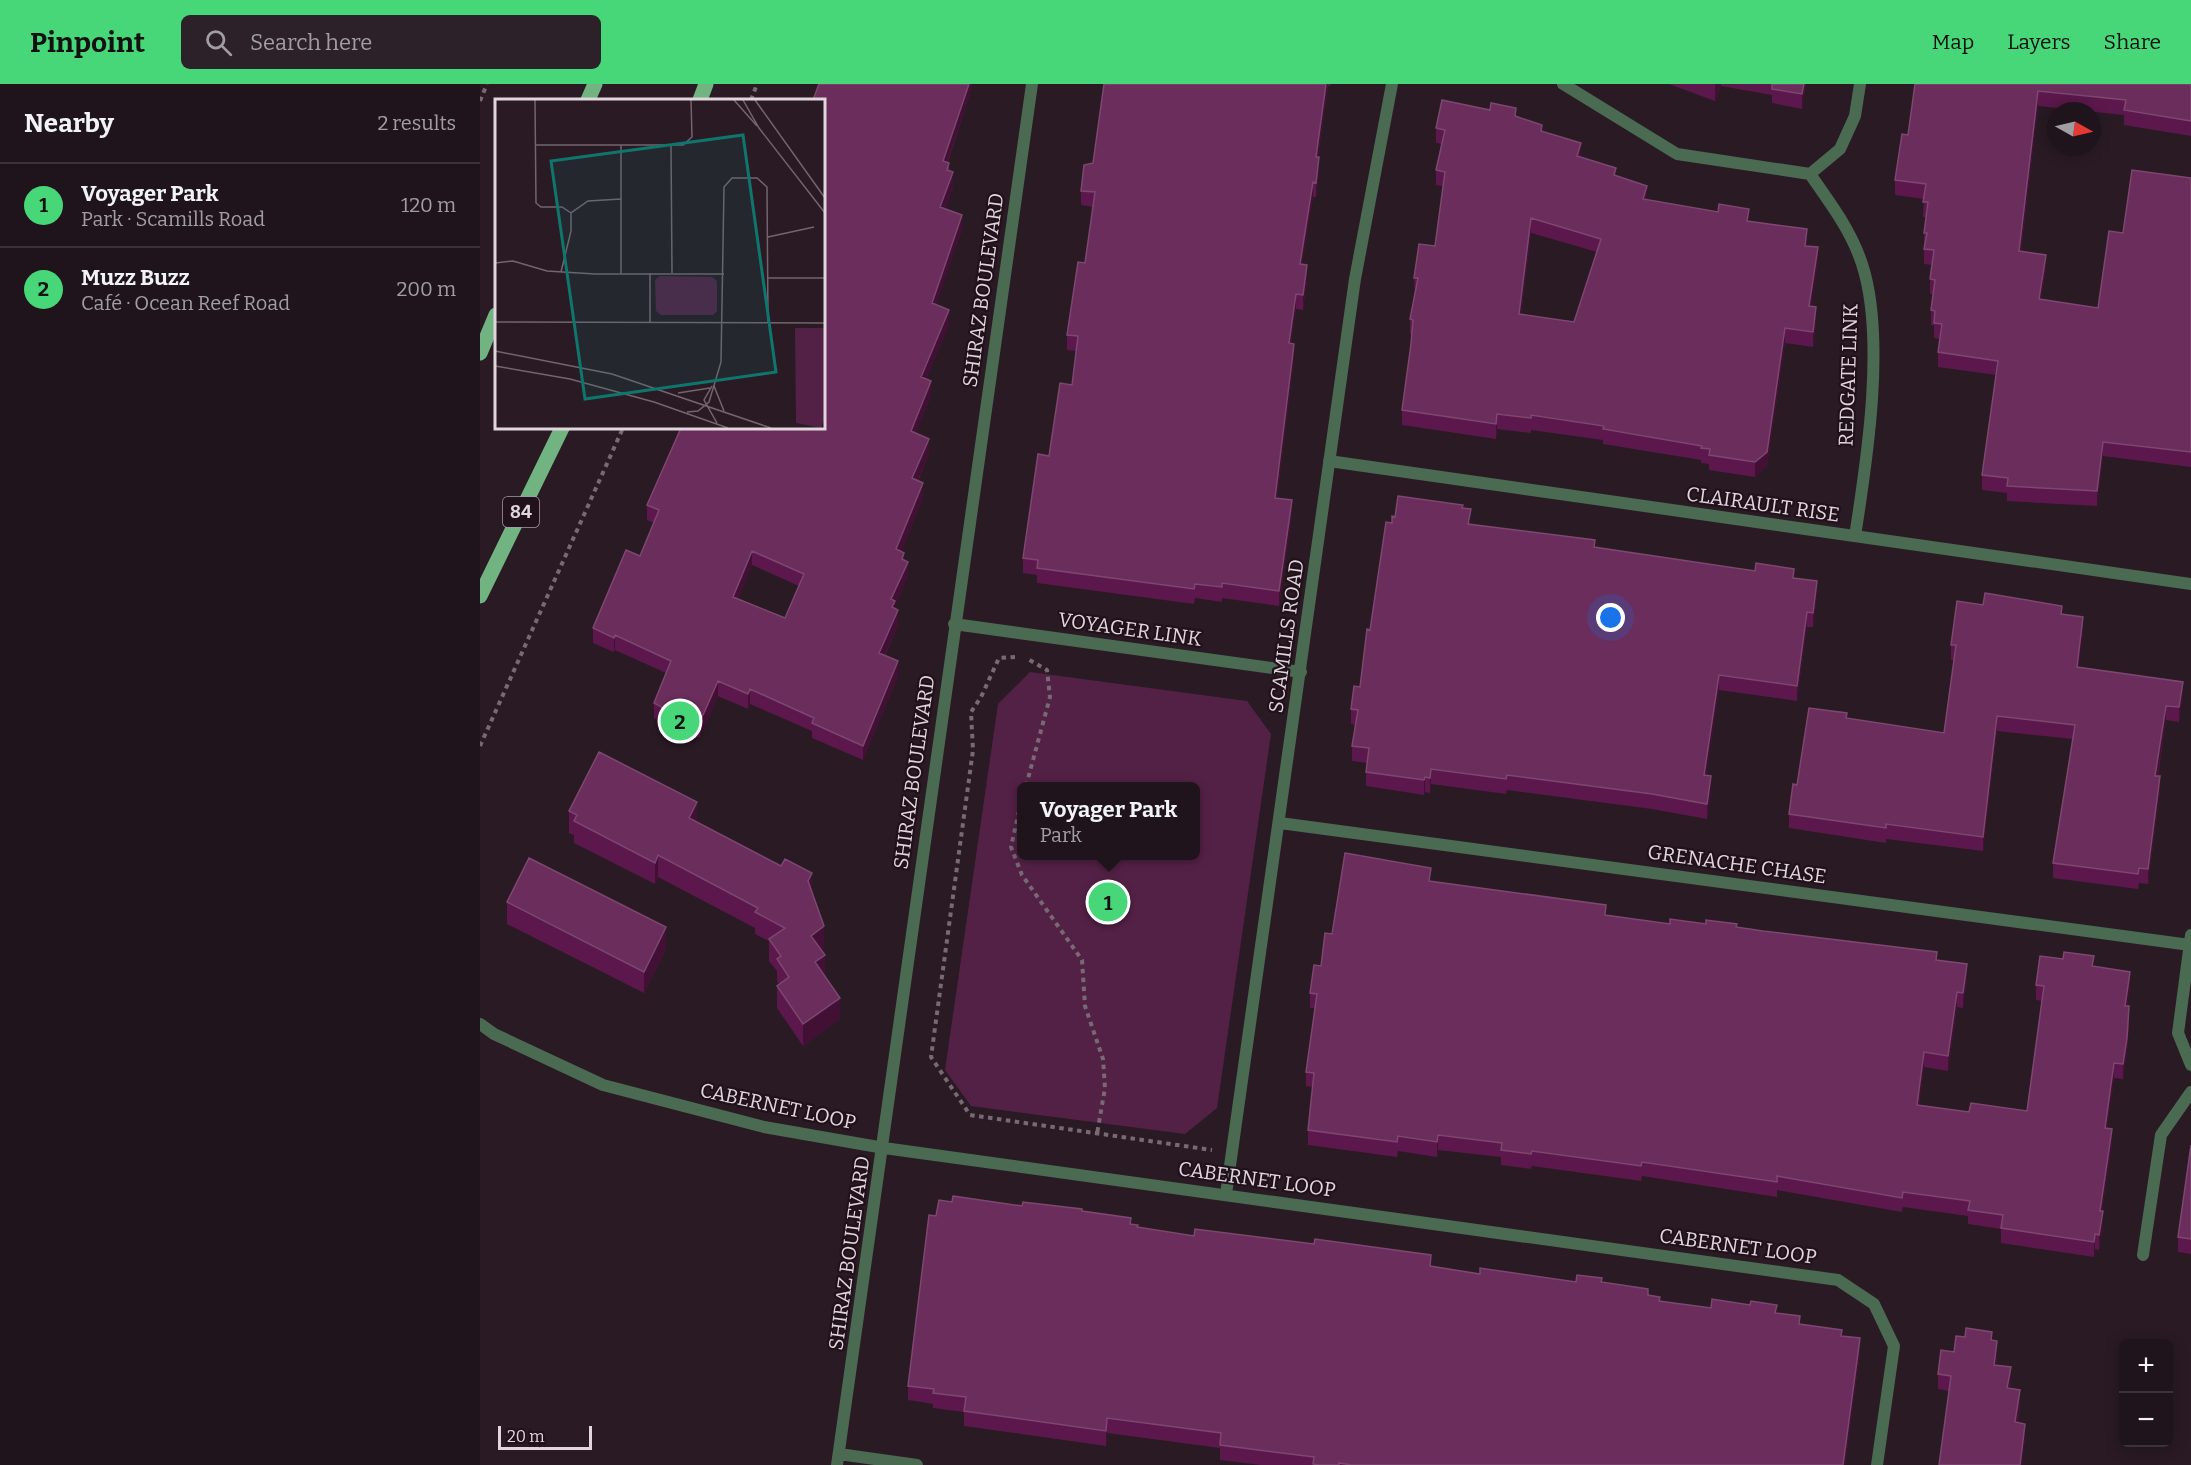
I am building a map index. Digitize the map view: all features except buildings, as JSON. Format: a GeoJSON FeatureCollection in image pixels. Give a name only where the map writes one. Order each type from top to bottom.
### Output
{"type":"FeatureCollection","features":[{"type":"Feature","properties":{"kind":"main road"},"geometry":{"type":"LineString","coordinates":[[588,99],[595,84]]}},
{"type":"Feature","properties":{"kind":"main road"},"geometry":{"type":"LineString","coordinates":[[699,99],[706,84]]}},
{"type":"Feature","properties":{"kind":"main road"},"geometry":{"type":"LineString","coordinates":[[480,353],[495,317]]}},
{"type":"Feature","properties":{"kind":"main road","name":"84"},"geometry":{"type":"LineString","coordinates":[[480,596],[562,429]]}},
{"type":"Feature","properties":{"kind":"street","name":"SHIRAZ BOULEVARD"},"geometry":{"type":"LineString","coordinates":[[838,1459],[884,1148],[954,624],[1032,84]]}},
{"type":"Feature","properties":{"kind":"street","name":"SCAMILLS ROAD"},"geometry":{"type":"LineString","coordinates":[[1226,1194],[1280,823],[1354,279],[1392,84]]}},
{"type":"Feature","properties":{"kind":"street"},"geometry":{"type":"LineString","coordinates":[[1563,84],[1677,154],[1810,174],[1840,149],[1855,116],[1860,84]]}},
{"type":"Feature","properties":{"kind":"street","name":"REDGATE LINK"},"geometry":{"type":"LineString","coordinates":[[1810,174],[1848,230],[1862,264],[1872,303],[1871,408],[1855,537]]}},
{"type":"Feature","properties":{"kind":"street","name":"CLAIRAULT RISE"},"geometry":{"type":"LineString","coordinates":[[1329,461],[2191,584]]}},
{"type":"Feature","properties":{"kind":"street","name":"VOYAGER LINK"},"geometry":{"type":"LineString","coordinates":[[954,624],[1301,672]]}},
{"type":"Feature","properties":{"kind":"street","name":"GRENACHE CHASE"},"geometry":{"type":"LineString","coordinates":[[1280,823],[2190,940]]}},
{"type":"Feature","properties":{"kind":"street"},"geometry":{"type":"LineString","coordinates":[[2190,940],[2178,1033],[2191,1065]]}},
{"type":"Feature","properties":{"kind":"street","name":"CABERNET LOOP"},"geometry":{"type":"LineString","coordinates":[[480,1024],[494,1034],[603,1085],[764,1127],[884,1148],[1838,1280],[1874,1304],[1894,1346],[1877,1465]]}},
{"type":"Feature","properties":{"kind":"street"},"geometry":{"type":"LineString","coordinates":[[2143,1255],[2161,1135],[2191,1092]]}},
{"type":"Feature","properties":{"kind":"street"},"geometry":{"type":"LineString","coordinates":[[838,1459],[917,1465]]}},
{"type":"Feature","properties":{"kind":"path"},"geometry":{"type":"LineString","coordinates":[[480,101],[487,84]]}},
{"type":"Feature","properties":{"kind":"path"},"geometry":{"type":"LineString","coordinates":[[751,99],[757,84]]}},
{"type":"Feature","properties":{"kind":"path"},"geometry":{"type":"LineString","coordinates":[[480,746],[623,429]]}},
{"type":"Feature","properties":{"kind":"path"},"geometry":{"type":"LineString","coordinates":[[1027,782],[1050,697],[1047,670],[1039,667],[1031,659],[999,658],[981,697],[971,712],[973,750],[931,1057],[970,1115],[1212,1150]]}},
{"type":"Feature","properties":{"kind":"path"},"geometry":{"type":"LineString","coordinates":[[1017,820],[1011,847],[1022,875],[1082,960],[1084,1006],[1103,1059],[1105,1088],[1097,1134]]}},
{"type":"Feature","properties":{"kind":"shaded area"},"geometry":{"type":"Polygon","coordinates":[[[1030,672],[1247,701],[1271,734],[1217,1108],[1185,1134],[971,1106],[945,1070],[998,704],[1030,672]]]}},
{"type":"Feature","properties":{"kind":"place","name":"Muzz Buzz"},"geometry":{"type":"Point","coordinates":[680,721]}},
{"type":"Feature","properties":{"kind":"place","name":"Voyager Park"},"geometry":{"type":"Point","coordinates":[1108,902]}}]}
